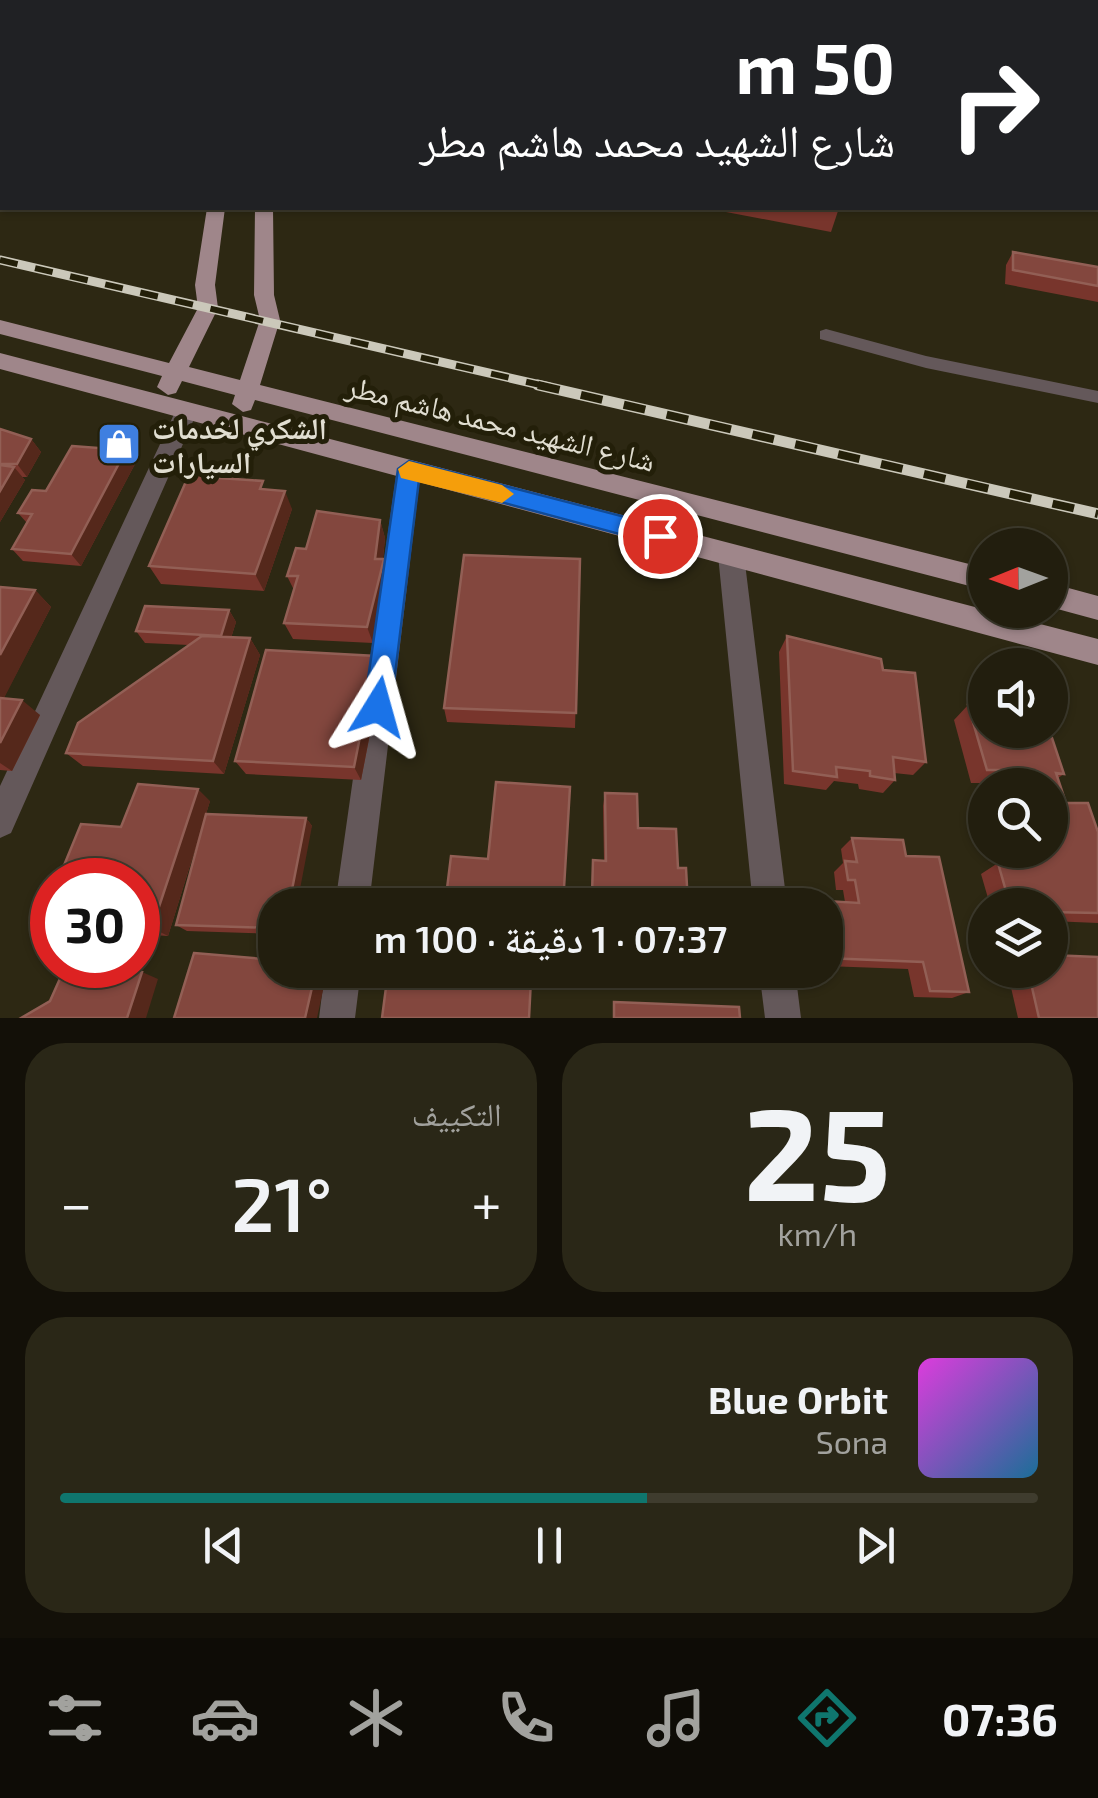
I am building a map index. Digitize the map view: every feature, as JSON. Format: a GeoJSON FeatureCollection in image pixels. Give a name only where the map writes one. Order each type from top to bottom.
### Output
{"type":"FeatureCollection","features":[{"type":"Feature","properties":{"kind":"main road"},"geometry":{"type":"LineString","coordinates":[[173,406],[175,372],[208,308],[206,285],[216,210]]}},
{"type":"Feature","properties":{"kind":"main road"},"geometry":{"type":"LineString","coordinates":[[238,424],[270,320],[264,295],[264,210]]}},
{"type":"Feature","properties":{"kind":"main road","name":"شارع الشهيد محمد هاشم مطر"},"geometry":{"type":"LineString","coordinates":[[0,327],[968,575]]}},
{"type":"Feature","properties":{"kind":"main road"},"geometry":{"type":"LineString","coordinates":[[0,360],[1098,652]]}},
{"type":"Feature","properties":{"kind":"main road"},"geometry":{"type":"LineString","coordinates":[[1068,600],[1098,608]]}},
{"type":"Feature","properties":{"kind":"street"},"geometry":{"type":"LineString","coordinates":[[0,822],[173,406]]}},
{"type":"Feature","properties":{"kind":"street"},"geometry":{"type":"LineString","coordinates":[[354,888],[409,469]]}},
{"type":"Feature","properties":{"kind":"street"},"geometry":{"type":"LineString","coordinates":[[731,554],[768,888]]}},
{"type":"Feature","properties":{"kind":"street"},"geometry":{"type":"LineString","coordinates":[[337,1018],[341,988]]}},
{"type":"Feature","properties":{"kind":"street"},"geometry":{"type":"LineString","coordinates":[[779,988],[782,1018]]}},
{"type":"Feature","properties":{"kind":"lane"},"geometry":{"type":"LineString","coordinates":[[826,335],[926,362],[1098,397]]}},
{"type":"Feature","properties":{"kind":"building"},"geometry":{"type":"Polygon","coordinates":[[[1013,252],[1098,267],[1098,286],[1013,270],[1013,252]]]}},
{"type":"Feature","properties":{"kind":"building"},"geometry":{"type":"Polygon","coordinates":[[[0,429],[31,439],[17,464],[0,464],[0,429]]]}},
{"type":"Feature","properties":{"kind":"building"},"geometry":{"type":"Polygon","coordinates":[[[72,446],[126,450],[71,554],[12,549],[32,514],[18,513],[32,490],[46,491],[72,446]]]}},
{"type":"Feature","properties":{"kind":"building"},"geometry":{"type":"Polygon","coordinates":[[[0,465],[14,467],[0,491],[0,465]]]}},
{"type":"Feature","properties":{"kind":"building"},"geometry":{"type":"Polygon","coordinates":[[[191,470],[222,472],[220,478],[263,481],[260,489],[285,491],[255,574],[149,566],[191,470]]]}},
{"type":"Feature","properties":{"kind":"building"},"geometry":{"type":"Polygon","coordinates":[[[317,511],[380,520],[375,559],[384,559],[367,627],[284,623],[298,576],[287,576],[296,548],[306,549],[317,511]]]}},
{"type":"Feature","properties":{"kind":"building"},"geometry":{"type":"Polygon","coordinates":[[[464,555],[580,559],[576,713],[444,708],[464,555]]]}},
{"type":"Feature","properties":{"kind":"building"},"geometry":{"type":"Polygon","coordinates":[[[0,587],[35,590],[0,655],[0,587]]]}},
{"type":"Feature","properties":{"kind":"building"},"geometry":{"type":"Polygon","coordinates":[[[145,606],[229,610],[221,636],[136,631],[145,606]]]}},
{"type":"Feature","properties":{"kind":"building"},"geometry":{"type":"Polygon","coordinates":[[[202,636],[250,638],[213,761],[66,753],[78,723],[202,636]]]}},
{"type":"Feature","properties":{"kind":"building"},"geometry":{"type":"Polygon","coordinates":[[[787,636],[881,659],[883,670],[915,673],[926,762],[893,757],[895,780],[870,776],[870,771],[836,767],[837,777],[793,771],[787,636]]]}},
{"type":"Feature","properties":{"kind":"building"},"geometry":{"type":"Polygon","coordinates":[[[266,650],[376,656],[354,767],[235,761],[266,650]]]}},
{"type":"Feature","properties":{"kind":"building"},"geometry":{"type":"Polygon","coordinates":[[[0,698],[22,700],[0,743],[0,698]]]}},
{"type":"Feature","properties":{"kind":"building"},"geometry":{"type":"Polygon","coordinates":[[[981,748],[1055,748],[1062,768],[986,768],[981,748]]]}},
{"type":"Feature","properties":{"kind":"building"},"geometry":{"type":"Polygon","coordinates":[[[496,782],[570,787],[564,888],[447,888],[451,856],[488,859],[496,782]]]}},
{"type":"Feature","properties":{"kind":"building"},"geometry":{"type":"Polygon","coordinates":[[[138,784],[198,789],[160,904],[160,858],[67,858],[81,824],[121,827],[138,784]]]}},
{"type":"Feature","properties":{"kind":"building"},"geometry":{"type":"Polygon","coordinates":[[[605,793],[637,794],[638,828],[676,829],[678,868],[686,868],[687,888],[592,888],[593,860],[606,861],[605,793]]]}},
{"type":"Feature","properties":{"kind":"building"},"geometry":{"type":"Polygon","coordinates":[[[1068,803],[1088,803],[1098,832],[1098,913],[1068,912],[1068,888],[1005,888],[999,868],[1068,868],[1068,803]]]}},
{"type":"Feature","properties":{"kind":"building"},"geometry":{"type":"Polygon","coordinates":[[[206,814],[306,818],[292,888],[258,888],[258,927],[176,925],[206,814]]]}},
{"type":"Feature","properties":{"kind":"building"},"geometry":{"type":"Polygon","coordinates":[[[852,838],[903,840],[906,856],[939,857],[969,992],[930,991],[923,962],[843,959],[843,902],[859,903],[855,880],[848,880],[845,861],[857,862],[852,838]]]}},
{"type":"Feature","properties":{"kind":"building"},"geometry":{"type":"Polygon","coordinates":[[[194,953],[258,959],[258,988],[312,988],[305,1018],[174,1018],[194,953]]]}},
{"type":"Feature","properties":{"kind":"building"},"geometry":{"type":"Polygon","coordinates":[[[1068,956],[1098,957],[1098,1018],[1039,1018],[1032,988],[1068,988],[1068,956]]]}},
{"type":"Feature","properties":{"kind":"building"},"geometry":{"type":"Polygon","coordinates":[[[56,988],[137,988],[127,1018],[21,1018],[50,1001],[56,988]]]}},
{"type":"Feature","properties":{"kind":"building"},"geometry":{"type":"Polygon","coordinates":[[[386,988],[531,988],[529,1018],[382,1018],[386,988]]]}},
{"type":"Feature","properties":{"kind":"building"},"geometry":{"type":"Polygon","coordinates":[[[614,1002],[739,1007],[740,1018],[614,1018],[614,1002]]]}},
{"type":"Feature","properties":{"kind":"railway"},"geometry":{"type":"LineString","coordinates":[[0,260],[549,387]]}},
{"type":"Feature","properties":{"kind":"railway"},"geometry":{"type":"LineString","coordinates":[[538,385],[1098,514]]}},
{"type":"Feature","properties":{"kind":"slow traffic"},"geometry":{"type":"LineString","coordinates":[[409,472],[502,494]]}},
{"type":"Feature","properties":{"kind":"place","name":"الشكري لخدمات السيارات"},"geometry":{"type":"Point","coordinates":[119,444]}},
{"type":"Feature","properties":{"kind":"route"},"geometry":{"type":"LineString","coordinates":[[378,707],[409,469],[660,536]]}}]}
